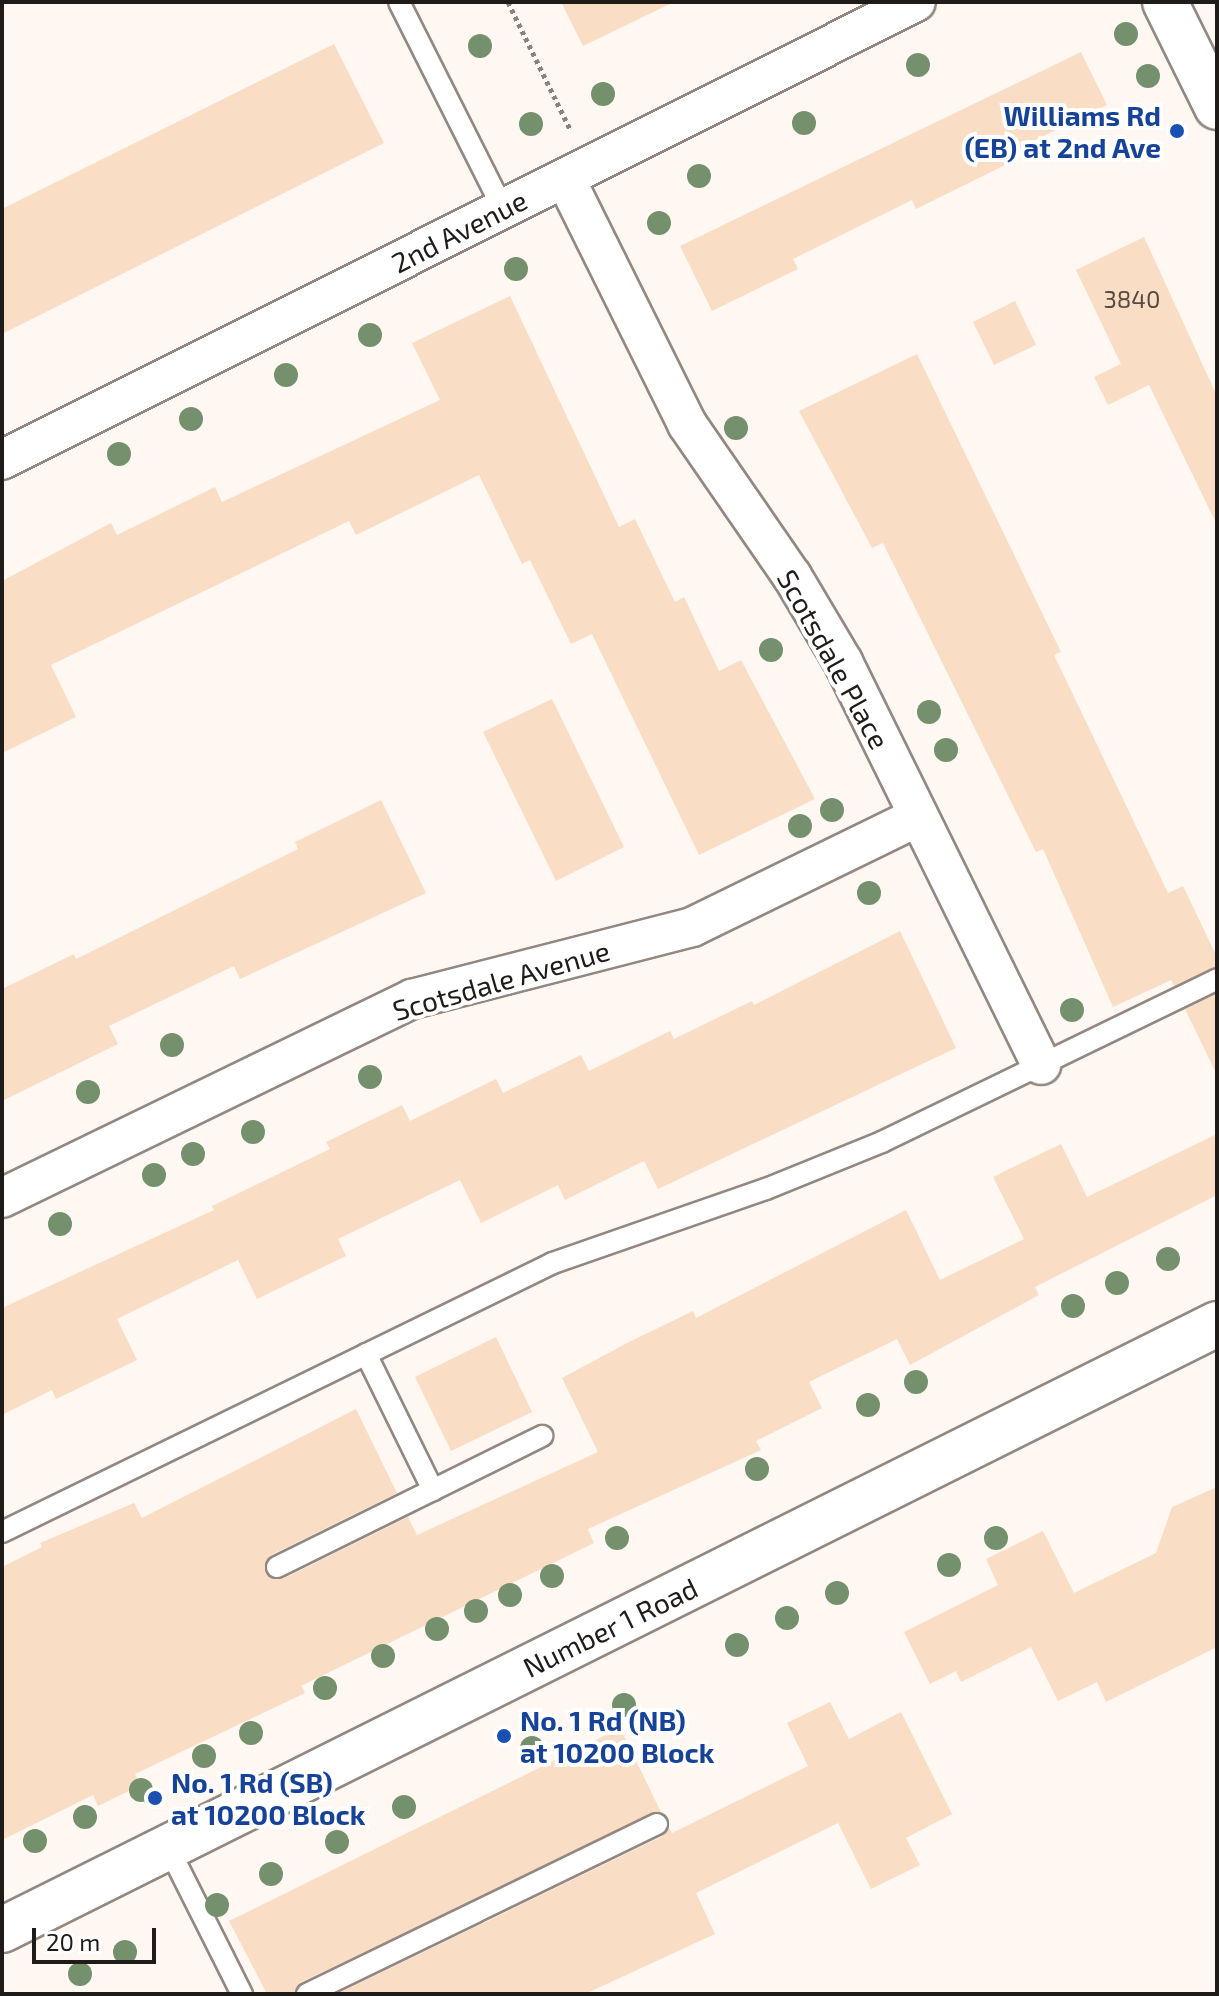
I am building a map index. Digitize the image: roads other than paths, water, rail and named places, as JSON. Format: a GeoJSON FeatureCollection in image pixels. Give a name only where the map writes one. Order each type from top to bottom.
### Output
{"type":"FeatureCollection","features":[{"type":"Feature","properties":{"kind":"main road"},"geometry":{"type":"LineString","coordinates":[[1165,2],[1217,107]]}},
{"type":"Feature","properties":{"kind":"main road","name":"Number 1 Road"},"geometry":{"type":"LineString","coordinates":[[2,1930],[1217,1324]]}},
{"type":"Feature","properties":{"kind":"street","name":"2nd Avenue"},"geometry":{"type":"LineString","coordinates":[[2,460],[916,2]]}},
{"type":"Feature","properties":{"kind":"street","name":"Scotsdale Place"},"geometry":{"type":"LineString","coordinates":[[576,172],[670,393],[725,485],[817,616],[1041,1065]]}},
{"type":"Feature","properties":{"kind":"street","name":"Scotsdale Avenue"},"geometry":{"type":"LineString","coordinates":[[2,1198],[412,999],[692,927],[918,817]]}},
{"type":"Feature","properties":{"kind":"lane"},"geometry":{"type":"LineString","coordinates":[[399,2],[503,209]]}},
{"type":"Feature","properties":{"kind":"lane"},"geometry":{"type":"LineString","coordinates":[[2,1532],[553,1263],[815,1170],[1217,979]]}},
{"type":"Feature","properties":{"kind":"lane"},"geometry":{"type":"LineString","coordinates":[[366,1354],[433,1490]]}},
{"type":"Feature","properties":{"kind":"lane"},"geometry":{"type":"LineString","coordinates":[[277,1567],[542,1436]]}},
{"type":"Feature","properties":{"kind":"lane"},"geometry":{"type":"LineString","coordinates":[[307,1994],[657,1824]]}},
{"type":"Feature","properties":{"kind":"lane"},"geometry":{"type":"LineString","coordinates":[[168,1847],[242,1994]]}},
{"type":"Feature","properties":{"kind":"place","name":"Williams Rd (EB) at 2nd Ave"},"geometry":{"type":"Point","coordinates":[1177,131]}},
{"type":"Feature","properties":{"kind":"place","name":"No. 1 Rd (NB) at 10200 Block"},"geometry":{"type":"Point","coordinates":[504,1736]}},
{"type":"Feature","properties":{"kind":"place","name":"No. 1 Rd (SB) at 10200 Block"},"geometry":{"type":"Point","coordinates":[155,1798]}}]}
